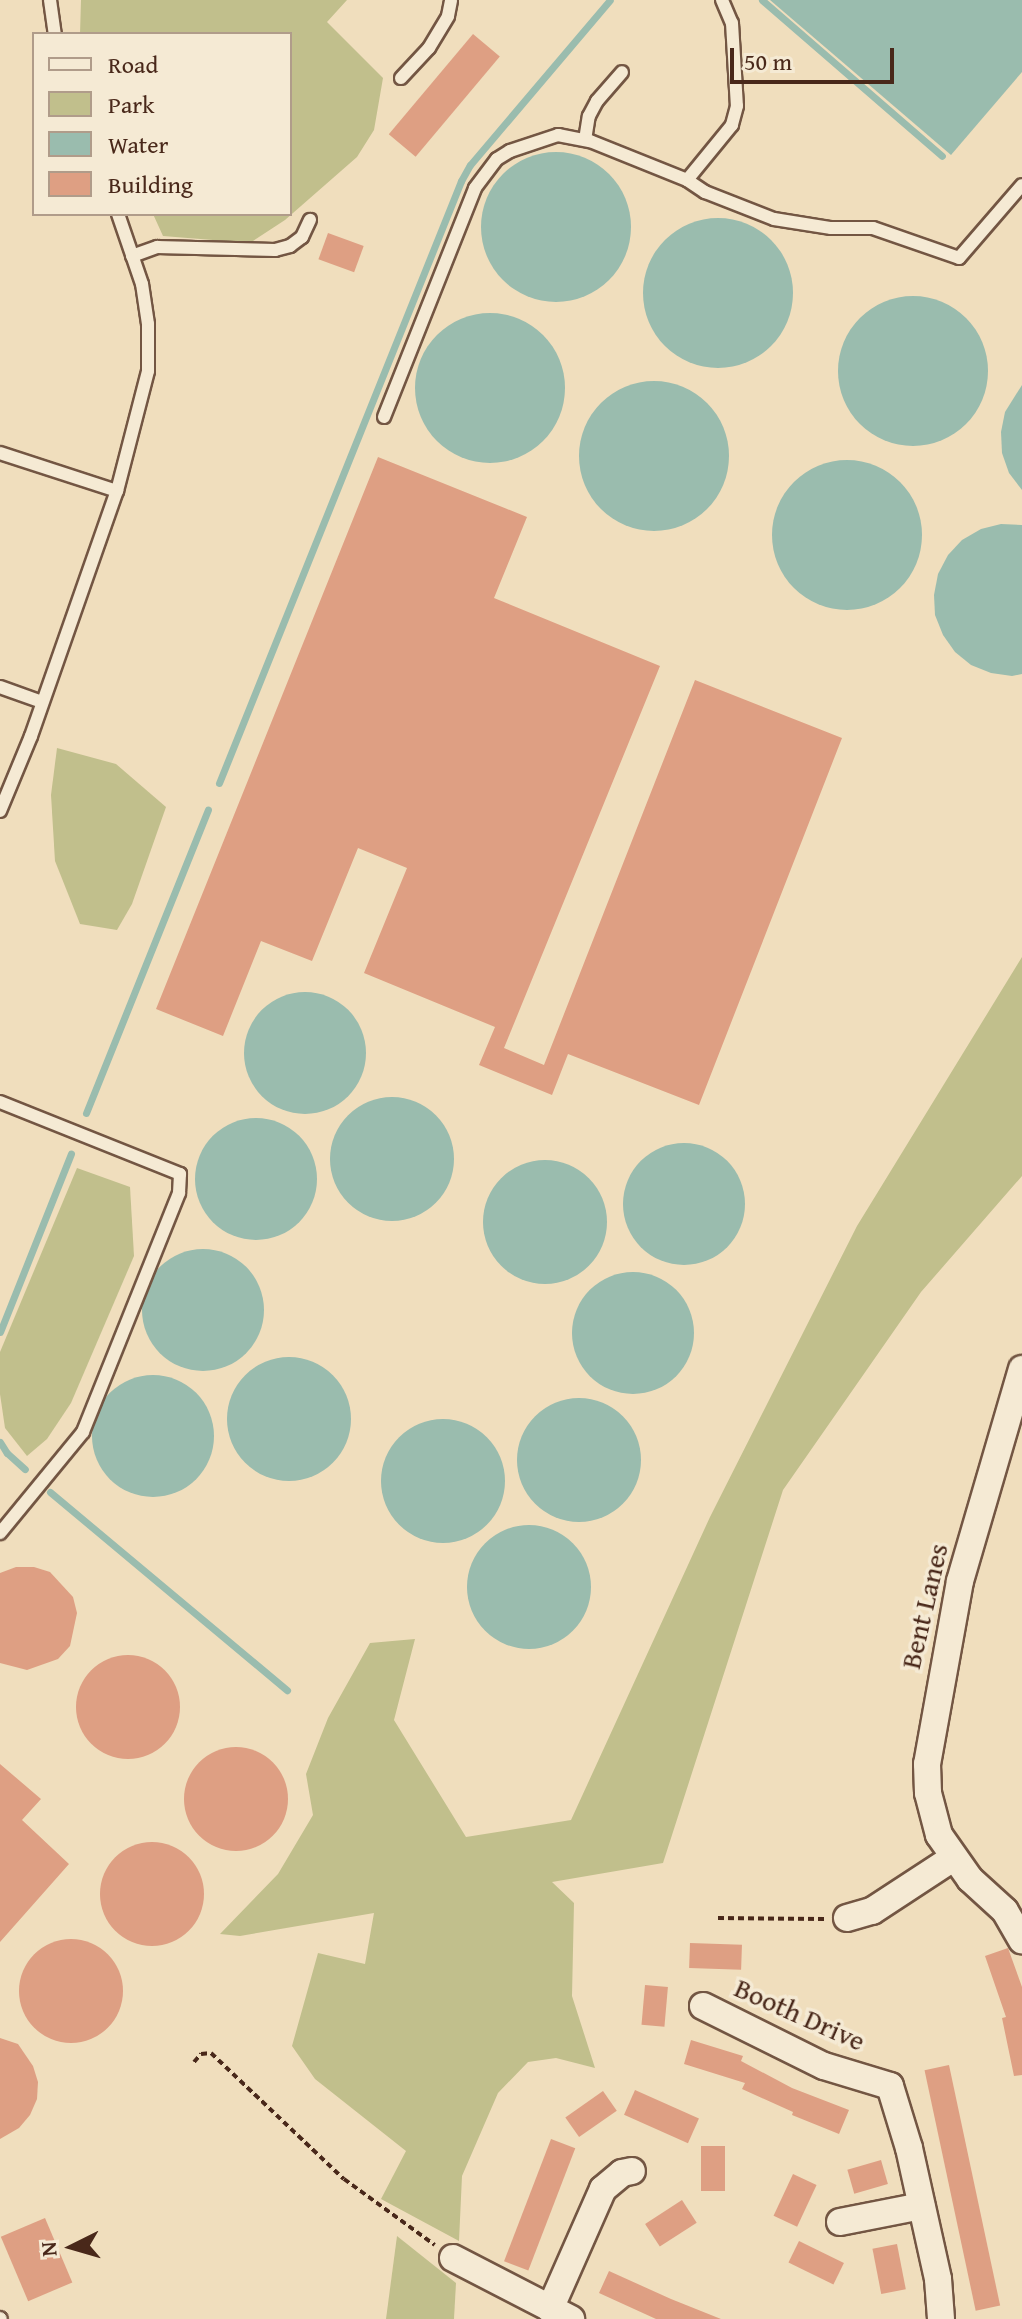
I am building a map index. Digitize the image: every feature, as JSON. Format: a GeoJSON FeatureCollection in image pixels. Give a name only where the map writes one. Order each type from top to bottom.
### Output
{"type":"FeatureCollection","features":[{"type":"Feature","properties":{"kind":"street","name":"Bent Lanes"},"geometry":{"type":"LineString","coordinates":[[1022,1369],[960,1581],[927,1764],[928,1793],[939,1835],[953,1858],[1014,1904],[1022,1941]]}},
{"type":"Feature","properties":{"kind":"street"},"geometry":{"type":"LineString","coordinates":[[847,1918],[872,1911],[953,1858]]}},
{"type":"Feature","properties":{"kind":"street","name":"Booth Drive"},"geometry":{"type":"LineString","coordinates":[[703,2006],[824,2066],[890,2086],[899,2108],[938,2279],[941,2319]]}},
{"type":"Feature","properties":{"kind":"street"},"geometry":{"type":"LineString","coordinates":[[453,2258],[560,2314],[603,2189],[622,2173],[632,2171]]}},
{"type":"Feature","properties":{"kind":"street"},"geometry":{"type":"LineString","coordinates":[[840,2222],[921,2206]]}},
{"type":"Feature","properties":{"kind":"lane"},"geometry":{"type":"LineString","coordinates":[[50,0],[55,32]]}},
{"type":"Feature","properties":{"kind":"lane"},"geometry":{"type":"LineString","coordinates":[[401,78],[429,48],[448,16],[451,0]]}},
{"type":"Feature","properties":{"kind":"lane"},"geometry":{"type":"LineString","coordinates":[[687,180],[732,125],[737,106],[732,23],[722,0]]}},
{"type":"Feature","properties":{"kind":"lane"},"geometry":{"type":"LineString","coordinates":[[585,140],[589,116],[597,101],[622,72]]}},
{"type":"Feature","properties":{"kind":"lane"},"geometry":{"type":"LineString","coordinates":[[384,417],[469,202],[484,173],[510,151],[541,139],[558,135],[585,140],[687,180],[705,192],[774,219],[831,228],[873,228],[959,258],[1022,185]]}},
{"type":"Feature","properties":{"kind":"lane"},"geometry":{"type":"LineString","coordinates":[[0,811],[117,491],[148,371],[148,324],[142,284],[119,216]]}},
{"type":"Feature","properties":{"kind":"lane"},"geometry":{"type":"LineString","coordinates":[[132,256],[157,247],[275,250],[290,246],[302,237],[310,220]]}},
{"type":"Feature","properties":{"kind":"lane"},"geometry":{"type":"LineString","coordinates":[[0,453],[117,491]]}},
{"type":"Feature","properties":{"kind":"lane"},"geometry":{"type":"LineString","coordinates":[[0,687],[42,702]]}},
{"type":"Feature","properties":{"kind":"lane"},"geometry":{"type":"LineString","coordinates":[[0,1102],[180,1174],[179,1193],[83,1432],[0,1533]]}},
{"type":"Feature","properties":{"kind":"path"},"geometry":{"type":"LineString","coordinates":[[718,1918],[847,1918]]}},
{"type":"Feature","properties":{"kind":"path"},"geometry":{"type":"LineString","coordinates":[[194,2062],[201,2054],[211,2053],[344,2179],[453,2258]]}},
{"type":"Feature","properties":{"kind":"green space"},"geometry":{"type":"Polygon","coordinates":[[[81,0],[347,0],[327,22],[383,78],[374,130],[357,157],[292,214],[292,32],[80,32],[81,0]]]}},
{"type":"Feature","properties":{"kind":"green space"},"geometry":{"type":"Polygon","coordinates":[[[154,216],[290,216],[250,243],[163,236],[154,216]]]}},
{"type":"Feature","properties":{"kind":"green space"},"geometry":{"type":"Polygon","coordinates":[[[57,748],[116,764],[166,807],[132,904],[117,930],[80,924],[55,861],[51,795],[57,748]]]}},
{"type":"Feature","properties":{"kind":"green space"},"geometry":{"type":"Polygon","coordinates":[[[1022,957],[1022,1176],[921,1292],[783,1490],[663,1863],[552,1882],[574,1903],[572,1996],[595,2068],[556,2058],[528,2062],[498,2093],[462,2176],[459,2241],[381,2199],[406,2151],[315,2079],[292,2046],[318,1953],[365,1964],[374,1913],[240,1936],[220,1934],[278,1874],[313,1815],[306,1774],[328,1718],[370,1643],[415,1639],[394,1720],[466,1837],[571,1820],[710,1517],[857,1226],[1022,957]]]}},
{"type":"Feature","properties":{"kind":"green space"},"geometry":{"type":"Polygon","coordinates":[[[77,1168],[130,1187],[134,1256],[71,1403],[47,1439],[27,1456],[5,1428],[0,1394],[0,1352],[77,1168]]]}},
{"type":"Feature","properties":{"kind":"green space"},"geometry":{"type":"Polygon","coordinates":[[[397,2236],[456,2283],[454,2319],[386,2319],[397,2236]]]}},
{"type":"Feature","properties":{"kind":"water"},"geometry":{"type":"Polygon","coordinates":[[[770,0],[1022,0],[1022,72],[951,155],[770,0]]]}},
{"type":"Feature","properties":{"kind":"water"},"geometry":{"type":"Polygon","coordinates":[[[556,152],[585,157],[609,174],[626,198],[631,227],[626,256],[609,280],[585,297],[556,302],[527,297],[503,280],[486,256],[481,227],[486,198],[503,174],[527,157],[556,152]]]}},
{"type":"Feature","properties":{"kind":"water"},"geometry":{"type":"Polygon","coordinates":[[[718,218],[747,223],[771,240],[788,264],[793,293],[788,322],[771,346],[747,363],[718,368],[689,363],[665,346],[648,322],[643,293],[648,264],[665,240],[689,223],[718,218]]]}},
{"type":"Feature","properties":{"kind":"water"},"geometry":{"type":"Polygon","coordinates":[[[913,296],[942,301],[966,318],[983,342],[988,371],[983,400],[966,424],[942,441],[913,446],[884,441],[860,424],[843,400],[838,371],[843,342],[860,318],[884,301],[913,296]]]}},
{"type":"Feature","properties":{"kind":"water"},"geometry":{"type":"Polygon","coordinates":[[[490,313],[519,318],[543,335],[560,359],[565,388],[560,417],[543,441],[519,458],[490,463],[461,458],[437,441],[420,417],[415,388],[420,359],[437,335],[461,318],[490,313]]]}},
{"type":"Feature","properties":{"kind":"water"},"geometry":{"type":"Polygon","coordinates":[[[654,381],[683,386],[707,403],[724,427],[729,456],[724,485],[707,509],[683,526],[654,531],[625,526],[601,509],[584,485],[579,456],[584,427],[601,403],[625,386],[654,381]]]}},
{"type":"Feature","properties":{"kind":"water"},"geometry":{"type":"Polygon","coordinates":[[[1022,385],[1022,490],[1009,473],[1002,453],[1001,432],[1005,412],[1022,385]]]}},
{"type":"Feature","properties":{"kind":"water"},"geometry":{"type":"Polygon","coordinates":[[[847,460],[876,465],[900,482],[917,506],[922,535],[917,564],[900,588],[876,605],[847,610],[818,605],[794,588],[777,564],[772,535],[777,506],[794,482],[818,465],[847,460]]]}},
{"type":"Feature","properties":{"kind":"water"},"geometry":{"type":"Polygon","coordinates":[[[1001,524],[1022,525],[1022,674],[1012,676],[991,673],[971,665],[955,652],[943,635],[935,615],[934,595],[938,574],[948,555],[962,540],[981,529],[1001,524]]]}},
{"type":"Feature","properties":{"kind":"water"},"geometry":{"type":"Polygon","coordinates":[[[305,992],[329,996],[348,1010],[362,1029],[366,1053],[362,1077],[348,1096],[329,1110],[305,1114],[281,1110],[262,1096],[248,1077],[244,1053],[248,1029],[262,1010],[281,996],[305,992]]]}},
{"type":"Feature","properties":{"kind":"water"},"geometry":{"type":"Polygon","coordinates":[[[392,1097],[416,1102],[436,1115],[449,1135],[454,1159],[449,1183],[436,1203],[416,1216],[392,1221],[368,1216],[348,1203],[335,1183],[330,1159],[335,1135],[348,1115],[368,1102],[392,1097]]]}},
{"type":"Feature","properties":{"kind":"water"},"geometry":{"type":"Polygon","coordinates":[[[256,1118],[280,1122],[299,1136],[313,1155],[317,1179],[313,1203],[299,1222],[280,1236],[256,1240],[232,1236],[213,1222],[199,1203],[195,1179],[199,1155],[213,1136],[232,1122],[256,1118]]]}},
{"type":"Feature","properties":{"kind":"water"},"geometry":{"type":"Polygon","coordinates":[[[684,1143],[708,1147],[727,1161],[741,1180],[745,1204],[741,1228],[727,1247],[708,1261],[684,1265],[660,1261],[641,1247],[627,1228],[623,1204],[627,1180],[641,1161],[660,1147],[684,1143]]]}},
{"type":"Feature","properties":{"kind":"water"},"geometry":{"type":"Polygon","coordinates":[[[545,1160],[569,1165],[588,1179],[602,1198],[607,1222],[602,1246],[588,1265],[569,1279],[545,1284],[521,1279],[502,1265],[488,1246],[483,1222],[488,1198],[502,1179],[521,1165],[545,1160]]]}},
{"type":"Feature","properties":{"kind":"water"},"geometry":{"type":"Polygon","coordinates":[[[203,1249],[227,1253],[246,1267],[260,1286],[264,1310],[260,1334],[246,1353],[227,1367],[203,1371],[179,1367],[160,1353],[146,1334],[142,1310],[146,1286],[160,1267],[179,1253],[203,1249]]]}},
{"type":"Feature","properties":{"kind":"water"},"geometry":{"type":"Polygon","coordinates":[[[633,1272],[657,1276],[676,1290],[690,1309],[694,1333],[690,1357],[676,1376],[657,1390],[633,1394],[609,1390],[590,1376],[576,1357],[572,1333],[576,1309],[590,1290],[609,1276],[633,1272]]]}},
{"type":"Feature","properties":{"kind":"water"},"geometry":{"type":"Polygon","coordinates":[[[289,1357],[313,1362],[333,1375],[346,1395],[351,1419],[346,1443],[333,1463],[313,1476],[289,1481],[265,1476],[245,1463],[232,1443],[227,1419],[232,1395],[245,1375],[265,1362],[289,1357]]]}},
{"type":"Feature","properties":{"kind":"water"},"geometry":{"type":"Polygon","coordinates":[[[153,1375],[177,1379],[196,1393],[210,1412],[214,1436],[210,1460],[196,1479],[177,1493],[153,1497],[129,1493],[110,1479],[96,1460],[92,1436],[96,1412],[110,1393],[129,1379],[153,1375]]]}},
{"type":"Feature","properties":{"kind":"water"},"geometry":{"type":"Polygon","coordinates":[[[579,1398],[603,1403],[623,1416],[636,1436],[641,1460],[636,1484],[623,1504],[603,1517],[579,1522],[555,1517],[535,1504],[522,1484],[517,1460],[522,1436],[535,1416],[555,1403],[579,1398]]]}},
{"type":"Feature","properties":{"kind":"water"},"geometry":{"type":"Polygon","coordinates":[[[443,1419],[467,1424],[486,1438],[500,1457],[505,1481],[500,1505],[486,1524],[467,1538],[443,1543],[419,1538],[400,1524],[386,1505],[381,1481],[386,1457],[400,1438],[419,1424],[443,1419]]]}},
{"type":"Feature","properties":{"kind":"water"},"geometry":{"type":"Polygon","coordinates":[[[529,1525],[553,1530],[572,1544],[586,1563],[591,1587],[586,1611],[572,1630],[553,1644],[529,1649],[505,1644],[486,1630],[472,1611],[467,1587],[472,1563],[486,1544],[505,1530],[529,1525]]]}},
{"type":"Feature","properties":{"kind":"building"},"geometry":{"type":"Polygon","coordinates":[[[473,34],[500,56],[416,157],[389,134],[473,34]]]}},
{"type":"Feature","properties":{"kind":"building"},"geometry":{"type":"Polygon","coordinates":[[[328,233],[364,246],[354,272],[318,259],[328,233]]]}},
{"type":"Feature","properties":{"kind":"building"},"geometry":{"type":"Polygon","coordinates":[[[378,457],[527,517],[494,598],[660,666],[504,1048],[544,1065],[695,680],[842,738],[699,1105],[568,1054],[552,1095],[479,1065],[495,1027],[364,973],[407,868],[358,848],[312,961],[261,941],[223,1036],[156,1009],[378,457]]]}},
{"type":"Feature","properties":{"kind":"building"},"geometry":{"type":"Polygon","coordinates":[[[16,1567],[34,1567],[50,1572],[73,1597],[77,1613],[70,1646],[58,1659],[27,1670],[0,1663],[0,1573],[16,1567]]]}},
{"type":"Feature","properties":{"kind":"building"},"geometry":{"type":"Polygon","coordinates":[[[128,1655],[148,1659],[171,1678],[180,1707],[176,1727],[157,1750],[128,1759],[108,1755],[85,1736],[76,1707],[80,1687],[99,1664],[128,1655]]]}},
{"type":"Feature","properties":{"kind":"building"},"geometry":{"type":"Polygon","coordinates":[[[236,1747],[256,1751],[279,1770],[288,1799],[284,1819],[265,1842],[236,1851],[216,1847],[193,1828],[184,1799],[188,1779],[207,1756],[236,1747]]]}},
{"type":"Feature","properties":{"kind":"building"},"geometry":{"type":"Polygon","coordinates":[[[0,1764],[41,1799],[22,1820],[69,1864],[0,1942],[0,1764]]]}},
{"type":"Feature","properties":{"kind":"building"},"geometry":{"type":"Polygon","coordinates":[[[152,1842],[172,1846],[189,1857],[200,1874],[204,1894],[200,1914],[189,1931],[172,1942],[152,1946],[132,1942],[115,1931],[104,1914],[100,1894],[104,1874],[115,1857],[132,1846],[152,1842]]]}},
{"type":"Feature","properties":{"kind":"building"},"geometry":{"type":"Polygon","coordinates":[[[71,1939],[91,1943],[108,1954],[119,1971],[123,1991],[119,2011],[108,2028],[91,2039],[71,2043],[51,2039],[34,2028],[23,2011],[19,1991],[23,1971],[34,1954],[51,1943],[71,1939]]]}},
{"type":"Feature","properties":{"kind":"building"},"geometry":{"type":"Polygon","coordinates":[[[690,1943],[742,1945],[741,1970],[689,1968],[690,1943]]]}},
{"type":"Feature","properties":{"kind":"building"},"geometry":{"type":"Polygon","coordinates":[[[1008,1948],[1022,1987],[1022,2075],[1014,2076],[1002,2018],[1006,2017],[985,1956],[1008,1948]]]}},
{"type":"Feature","properties":{"kind":"building"},"geometry":{"type":"Polygon","coordinates":[[[645,1985],[668,1987],[664,2027],[642,2025],[645,1985]]]}},
{"type":"Feature","properties":{"kind":"building"},"geometry":{"type":"Polygon","coordinates":[[[0,2038],[18,2044],[33,2066],[38,2082],[37,2099],[30,2115],[19,2128],[0,2139],[0,2038]]]}},
{"type":"Feature","properties":{"kind":"building"},"geometry":{"type":"Polygon","coordinates":[[[691,2040],[743,2056],[741,2061],[792,2088],[849,2110],[839,2134],[792,2115],[793,2112],[742,2089],[745,2083],[684,2064],[691,2040]]]}},
{"type":"Feature","properties":{"kind":"building"},"geometry":{"type":"Polygon","coordinates":[[[949,2065],[1000,2306],[976,2311],[925,2070],[949,2065]]]}},
{"type":"Feature","properties":{"kind":"building"},"geometry":{"type":"Polygon","coordinates":[[[635,2090],[699,2118],[688,2143],[624,2115],[635,2090]]]}},
{"type":"Feature","properties":{"kind":"building"},"geometry":{"type":"Polygon","coordinates":[[[603,2091],[617,2111],[579,2137],[565,2117],[603,2091]]]}},
{"type":"Feature","properties":{"kind":"building"},"geometry":{"type":"Polygon","coordinates":[[[551,2139],[575,2148],[528,2271],[504,2261],[551,2139]]]}},
{"type":"Feature","properties":{"kind":"building"},"geometry":{"type":"Polygon","coordinates":[[[701,2146],[725,2146],[725,2191],[701,2191],[701,2146]]]}},
{"type":"Feature","properties":{"kind":"building"},"geometry":{"type":"Polygon","coordinates":[[[881,2160],[888,2184],[854,2194],[847,2170],[881,2160]]]}},
{"type":"Feature","properties":{"kind":"building"},"geometry":{"type":"Polygon","coordinates":[[[793,2174],[817,2185],[797,2227],[774,2216],[793,2174]]]}},
{"type":"Feature","properties":{"kind":"building"},"geometry":{"type":"Polygon","coordinates":[[[682,2200],[697,2223],[660,2247],[645,2224],[682,2200]]]}},
{"type":"Feature","properties":{"kind":"building"},"geometry":{"type":"Polygon","coordinates":[[[45,2218],[72,2282],[28,2301],[1,2237],[45,2218]]]}},
{"type":"Feature","properties":{"kind":"building"},"geometry":{"type":"Polygon","coordinates":[[[799,2241],[844,2263],[833,2284],[788,2263],[799,2241]]]}},
{"type":"Feature","properties":{"kind":"building"},"geometry":{"type":"Polygon","coordinates":[[[897,2244],[906,2289],[881,2294],[872,2249],[897,2244]]]}},
{"type":"Feature","properties":{"kind":"building"},"geometry":{"type":"Polygon","coordinates":[[[609,2271],[721,2319],[656,2319],[599,2293],[609,2271]]]}},
{"type":"Feature","properties":{"kind":"waterway"},"geometry":{"type":"LineString","coordinates":[[219,783],[461,181],[470,165],[610,0]]}},
{"type":"Feature","properties":{"kind":"waterway"},"geometry":{"type":"LineString","coordinates":[[762,0],[942,156]]}},
{"type":"Feature","properties":{"kind":"waterway"},"geometry":{"type":"LineString","coordinates":[[86,1113],[208,810]]}},
{"type":"Feature","properties":{"kind":"waterway"},"geometry":{"type":"LineString","coordinates":[[0,1332],[71,1154]]}},
{"type":"Feature","properties":{"kind":"waterway"},"geometry":{"type":"LineString","coordinates":[[0,1442],[25,1469]]}},
{"type":"Feature","properties":{"kind":"waterway"},"geometry":{"type":"LineString","coordinates":[[50,1492],[287,1690]]}}]}
